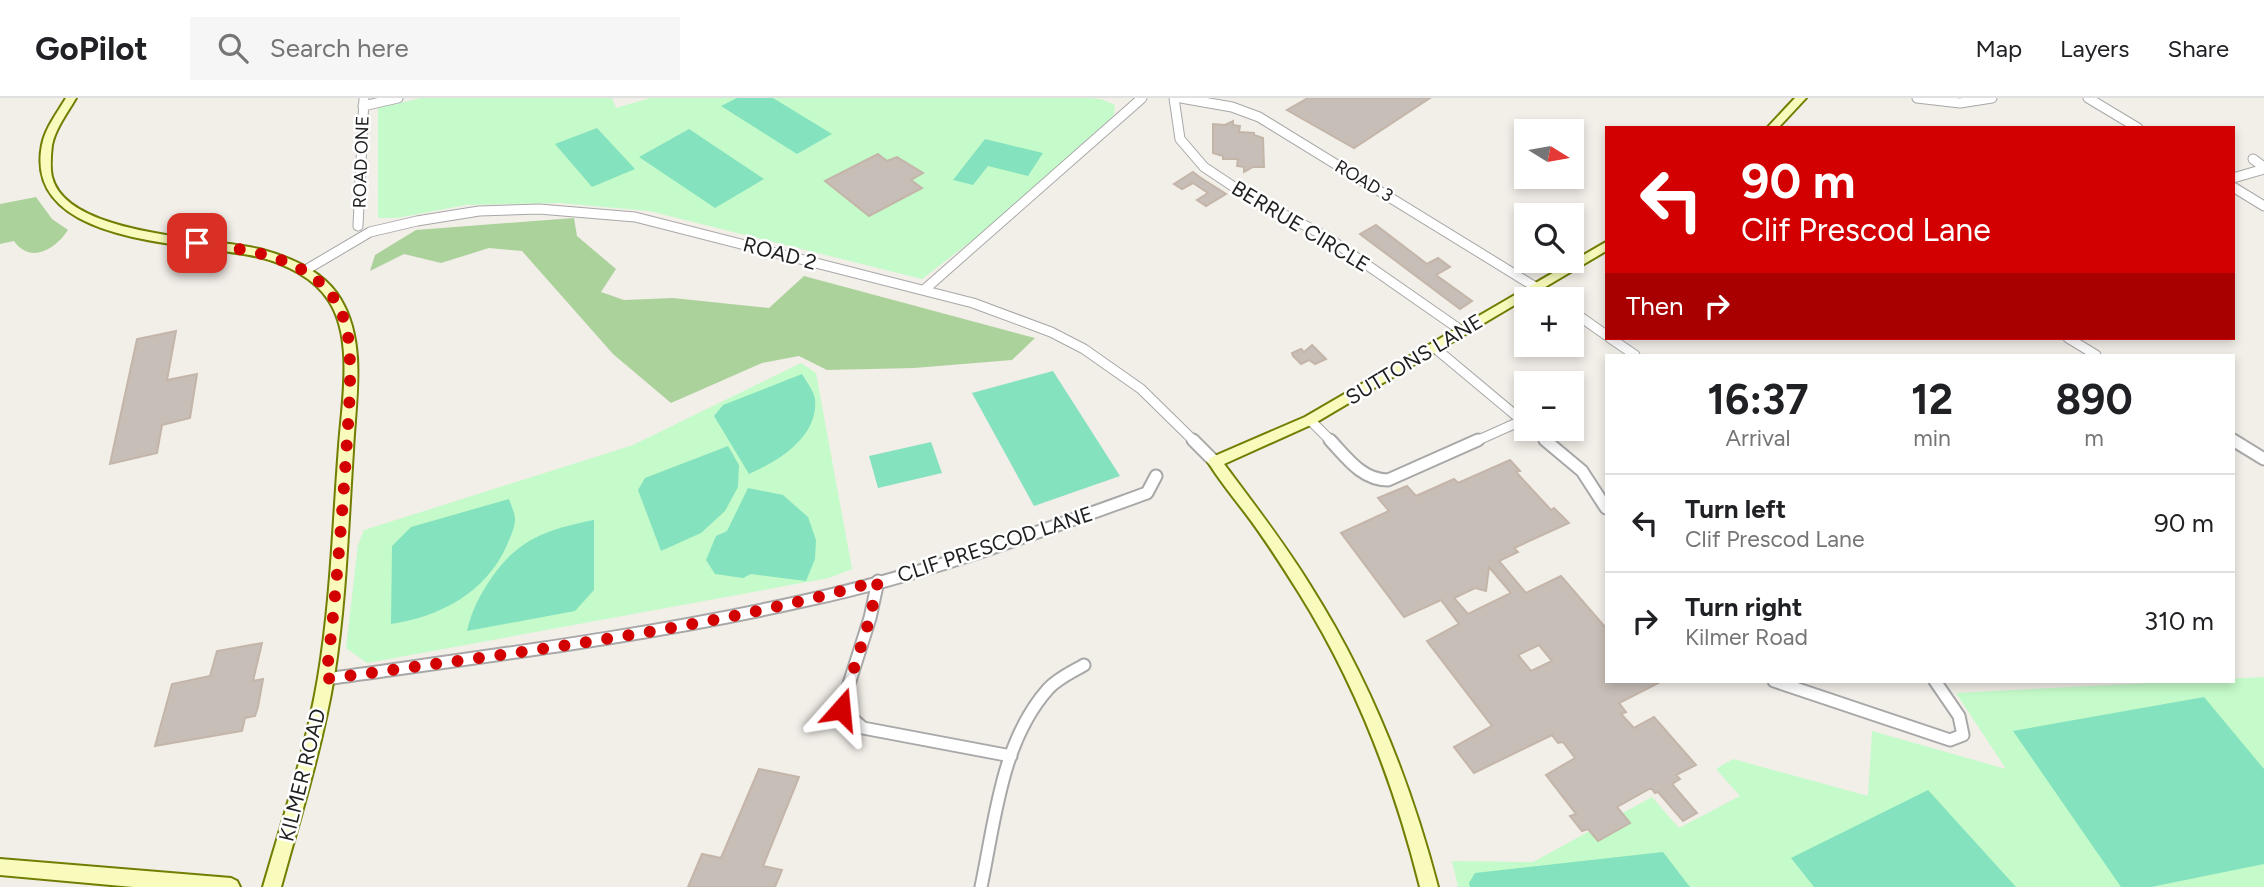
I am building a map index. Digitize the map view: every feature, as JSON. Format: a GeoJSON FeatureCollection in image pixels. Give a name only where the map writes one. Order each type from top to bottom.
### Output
{"type":"FeatureCollection","features":[{"type":"Feature","properties":{"kind":"street"},"geometry":{"type":"LineString","coordinates":[[71,98],[47,146],[45,171],[53,191],[80,216],[104,226],[134,233],[258,253],[304,271]]}},
{"type":"Feature","properties":{"kind":"street"},"geometry":{"type":"LineString","coordinates":[[364,102],[397,98]]}},
{"type":"Feature","properties":{"kind":"street"},"geometry":{"type":"LineString","coordinates":[[924,290],[1142,98]]}},
{"type":"Feature","properties":{"kind":"street","name":"BERRUE CIRCLE"},"geometry":{"type":"LineString","coordinates":[[1174,98],[1180,139],[1204,167],[1243,193],[1327,237],[1462,331]]}},
{"type":"Feature","properties":{"kind":"street","name":"ROAD 3"},"geometry":{"type":"LineString","coordinates":[[1181,98],[1232,107],[1260,118],[1537,287]]}},
{"type":"Feature","properties":{"kind":"street"},"geometry":{"type":"LineString","coordinates":[[1774,126],[1801,98]]}},
{"type":"Feature","properties":{"kind":"street"},"geometry":{"type":"LineString","coordinates":[[1917,98],[1960,103],[1992,98]]}},
{"type":"Feature","properties":{"kind":"street"},"geometry":{"type":"LineString","coordinates":[[2088,98],[2135,126]]}},
{"type":"Feature","properties":{"kind":"street","name":"ROAD ONE"},"geometry":{"type":"LineString","coordinates":[[358,226],[364,102]]}},
{"type":"Feature","properties":{"kind":"street"},"geometry":{"type":"LineString","coordinates":[[2253,159],[2264,168]]}},
{"type":"Feature","properties":{"kind":"street"},"geometry":{"type":"LineString","coordinates":[[2235,177],[2264,168]]}},
{"type":"Feature","properties":{"kind":"street"},"geometry":{"type":"LineString","coordinates":[[2235,188],[2264,206]]}},
{"type":"Feature","properties":{"kind":"street","name":"ROAD 2"},"geometry":{"type":"LineString","coordinates":[[304,271],[370,232],[388,226],[478,211],[561,209],[635,216],[924,290],[1015,317],[1084,349],[1140,389],[1215,462]]}},
{"type":"Feature","properties":{"kind":"street","name":"SUTTONS LANE"},"geometry":{"type":"LineString","coordinates":[[1537,287],[1605,247]]}},
{"type":"Feature","properties":{"kind":"street","name":"KILMER ROAD"},"geometry":{"type":"LineString","coordinates":[[272,887],[326,679],[338,581],[347,431],[349,362],[345,327],[334,299],[304,271]]}},
{"type":"Feature","properties":{"kind":"street","name":"SUTTONS LANE"},"geometry":{"type":"LineString","coordinates":[[1215,462],[1311,420],[1514,300]]}},
{"type":"Feature","properties":{"kind":"street"},"geometry":{"type":"LineString","coordinates":[[1584,319],[1605,334]]}},
{"type":"Feature","properties":{"kind":"street"},"geometry":{"type":"LineString","coordinates":[[1614,340],[1634,354]]}},
{"type":"Feature","properties":{"kind":"street"},"geometry":{"type":"LineString","coordinates":[[2071,340],[2094,354]]}},
{"type":"Feature","properties":{"kind":"street"},"geometry":{"type":"LineString","coordinates":[[1435,348],[1514,415]]}},
{"type":"Feature","properties":{"kind":"street"},"geometry":{"type":"LineString","coordinates":[[1311,420],[1363,474],[1374,480],[1388,480],[1514,427]]}},
{"type":"Feature","properties":{"kind":"street"},"geometry":{"type":"LineString","coordinates":[[1546,441],[1582,471],[1605,506]]}},
{"type":"Feature","properties":{"kind":"street"},"geometry":{"type":"LineString","coordinates":[[2235,441],[2264,459]]}},
{"type":"Feature","properties":{"kind":"street"},"geometry":{"type":"LineString","coordinates":[[1215,462],[1282,554],[1333,640],[1370,713],[1408,810],[1429,887]]}},
{"type":"Feature","properties":{"kind":"street","name":"CLIF PRESCOD LANE"},"geometry":{"type":"LineString","coordinates":[[326,679],[637,634],[810,600],[978,553],[1147,494],[1156,476]]}},
{"type":"Feature","properties":{"kind":"street"},"geometry":{"type":"LineString","coordinates":[[878,581],[870,618],[841,709],[863,728],[1011,756]]}},
{"type":"Feature","properties":{"kind":"street"},"geometry":{"type":"LineString","coordinates":[[981,887],[1011,756],[1029,715],[1049,687],[1084,665]]}},
{"type":"Feature","properties":{"kind":"street"},"geometry":{"type":"LineString","coordinates":[[1780,683],[1934,737],[1950,740],[1963,735],[1959,716],[1936,683]]}},
{"type":"Feature","properties":{"kind":"street"},"geometry":{"type":"LineString","coordinates":[[0,867],[231,887]]}},
{"type":"Feature","properties":{"kind":"green space"},"geometry":{"type":"Polygon","coordinates":[[[421,98],[612,98],[616,108],[650,98],[1089,98],[1101,99],[1115,105],[1114,115],[996,222],[922,279],[649,211],[560,203],[466,205],[397,218],[378,218],[378,108],[421,98]]]}},
{"type":"Feature","properties":{"kind":"green space"},"geometry":{"type":"Polygon","coordinates":[[[737,98],[773,98],[832,134],[797,154],[721,106],[737,98]]]}},
{"type":"Feature","properties":{"kind":"green space"},"geometry":{"type":"Polygon","coordinates":[[[597,128],[635,169],[592,187],[555,144],[597,128]]]}},
{"type":"Feature","properties":{"kind":"green space"},"geometry":{"type":"Polygon","coordinates":[[[689,129],[764,179],[715,208],[639,157],[689,129]]]}},
{"type":"Feature","properties":{"kind":"green space"},"geometry":{"type":"Polygon","coordinates":[[[985,139],[1043,153],[1028,176],[988,166],[973,185],[953,180],[985,139]]]}},
{"type":"Feature","properties":{"kind":"green space"},"geometry":{"type":"Polygon","coordinates":[[[36,197],[52,219],[68,230],[63,237],[42,252],[35,253],[20,248],[14,241],[0,244],[0,204],[36,197]]]}},
{"type":"Feature","properties":{"kind":"green space"},"geometry":{"type":"Polygon","coordinates":[[[574,218],[577,236],[616,269],[601,292],[624,300],[673,298],[769,308],[804,276],[1035,338],[1012,360],[914,368],[827,370],[799,356],[762,363],[671,403],[613,354],[522,251],[489,248],[441,263],[404,254],[370,271],[375,255],[416,230],[574,218]]]}},
{"type":"Feature","properties":{"kind":"green space"},"geometry":{"type":"Polygon","coordinates":[[[801,363],[816,373],[852,569],[829,578],[367,663],[346,648],[358,545],[364,530],[633,445],[801,363]]]}},
{"type":"Feature","properties":{"kind":"green space"},"geometry":{"type":"Polygon","coordinates":[[[1053,371],[1120,476],[1034,506],[972,393],[1053,371]]]}},
{"type":"Feature","properties":{"kind":"green space"},"geometry":{"type":"Polygon","coordinates":[[[802,374],[815,399],[810,425],[794,446],[783,455],[749,474],[714,416],[723,405],[802,374]]]}},
{"type":"Feature","properties":{"kind":"green space"},"geometry":{"type":"Polygon","coordinates":[[[931,442],[942,473],[878,488],[869,456],[931,442]]]}},
{"type":"Feature","properties":{"kind":"green space"},"geometry":{"type":"Polygon","coordinates":[[[728,446],[739,465],[738,487],[725,511],[701,533],[661,551],[638,490],[645,478],[728,446]]]}},
{"type":"Feature","properties":{"kind":"green space"},"geometry":{"type":"Polygon","coordinates":[[[748,488],[783,495],[808,517],[816,540],[815,559],[806,581],[751,574],[743,578],[715,574],[706,560],[716,536],[727,531],[748,488]]]}},
{"type":"Feature","properties":{"kind":"green space"},"geometry":{"type":"Polygon","coordinates":[[[509,499],[515,522],[507,545],[487,577],[459,600],[443,609],[409,621],[391,624],[392,546],[411,527],[509,499]]]}},
{"type":"Feature","properties":{"kind":"green space"},"geometry":{"type":"Polygon","coordinates":[[[594,520],[594,590],[575,611],[467,631],[484,590],[513,553],[536,537],[594,520]]]}},
{"type":"Feature","properties":{"kind":"green space"},"geometry":{"type":"Polygon","coordinates":[[[2264,677],[2264,887],[1458,887],[1452,861],[1533,862],[1652,797],[1679,828],[1740,796],[1716,769],[1733,759],[1868,796],[1872,731],[2006,769],[1956,693],[2148,683],[2235,683],[2235,679],[2264,677]]]}},
{"type":"Feature","properties":{"kind":"green space"},"geometry":{"type":"Polygon","coordinates":[[[2204,697],[2264,769],[2264,864],[2151,887],[2121,887],[2013,731],[2204,697]]]}},
{"type":"Feature","properties":{"kind":"green space"},"geometry":{"type":"Polygon","coordinates":[[[1928,790],[2016,887],[1814,887],[1791,858],[1928,790]]]}},
{"type":"Feature","properties":{"kind":"green space"},"geometry":{"type":"Polygon","coordinates":[[[1663,852],[1690,887],[1470,887],[1469,883],[1475,873],[1663,852]]]}},
{"type":"Feature","properties":{"kind":"building"},"geometry":{"type":"Polygon","coordinates":[[[1308,98],[1430,98],[1354,148],[1287,110],[1308,98]]]}},
{"type":"Feature","properties":{"kind":"building"},"geometry":{"type":"Polygon","coordinates":[[[1233,121],[1233,125],[1240,126],[1239,132],[1254,133],[1263,138],[1264,167],[1253,167],[1244,172],[1244,167],[1237,166],[1238,159],[1223,159],[1223,156],[1213,153],[1213,124],[1225,125],[1233,121]]]}},
{"type":"Feature","properties":{"kind":"building"},"geometry":{"type":"Polygon","coordinates":[[[878,154],[887,161],[897,157],[923,173],[911,180],[922,188],[869,216],[825,181],[878,154]]]}},
{"type":"Feature","properties":{"kind":"building"},"geometry":{"type":"Polygon","coordinates":[[[1193,172],[1226,194],[1206,206],[1197,200],[1208,193],[1193,183],[1182,189],[1174,184],[1193,172]]]}},
{"type":"Feature","properties":{"kind":"building"},"geometry":{"type":"Polygon","coordinates":[[[1376,225],[1427,264],[1438,258],[1450,267],[1436,275],[1472,301],[1460,309],[1360,234],[1376,225]]]}},
{"type":"Feature","properties":{"kind":"building"},"geometry":{"type":"Polygon","coordinates":[[[176,331],[167,380],[197,374],[190,418],[162,425],[157,453],[110,464],[137,339],[176,331]]]}},
{"type":"Feature","properties":{"kind":"building"},"geometry":{"type":"Polygon","coordinates":[[[1312,345],[1326,359],[1315,364],[1309,360],[1301,364],[1293,356],[1292,353],[1301,349],[1304,352],[1312,345]]]}},
{"type":"Feature","properties":{"kind":"building"},"geometry":{"type":"Polygon","coordinates":[[[1510,460],[1520,471],[1516,472],[1551,510],[1554,508],[1569,523],[1514,548],[1518,552],[1499,561],[1526,593],[1561,576],[1605,627],[1605,683],[1658,683],[1619,703],[1626,712],[1621,714],[1634,728],[1654,717],[1696,765],[1676,775],[1680,779],[1672,784],[1697,813],[1683,821],[1658,792],[1655,793],[1651,788],[1617,807],[1630,823],[1598,841],[1588,829],[1582,831],[1570,816],[1576,814],[1546,775],[1575,758],[1563,742],[1558,743],[1552,735],[1474,773],[1454,747],[1492,726],[1427,641],[1459,624],[1441,600],[1404,617],[1341,533],[1389,511],[1378,498],[1407,486],[1416,496],[1454,479],[1458,483],[1510,460]],[[1489,567],[1486,591],[1475,588],[1454,598],[1468,614],[1511,593],[1489,567]],[[1539,645],[1518,655],[1531,671],[1552,661],[1539,645]]]}},
{"type":"Feature","properties":{"kind":"building"},"geometry":{"type":"Polygon","coordinates":[[[262,643],[253,681],[263,679],[258,707],[255,716],[245,718],[242,731],[155,746],[172,684],[210,676],[217,651],[262,643]]]}},
{"type":"Feature","properties":{"kind":"building"},"geometry":{"type":"Polygon","coordinates":[[[759,769],[799,777],[763,866],[782,870],[775,887],[688,887],[702,854],[721,858],[759,769]]]}},
{"type":"Feature","properties":{"kind":"route"},"geometry":{"type":"LineString","coordinates":[[197,243],[280,259],[304,271],[323,285],[340,308],[349,344],[347,431],[338,581],[326,679],[637,634],[810,600],[878,581],[870,618],[841,709]]}}]}
